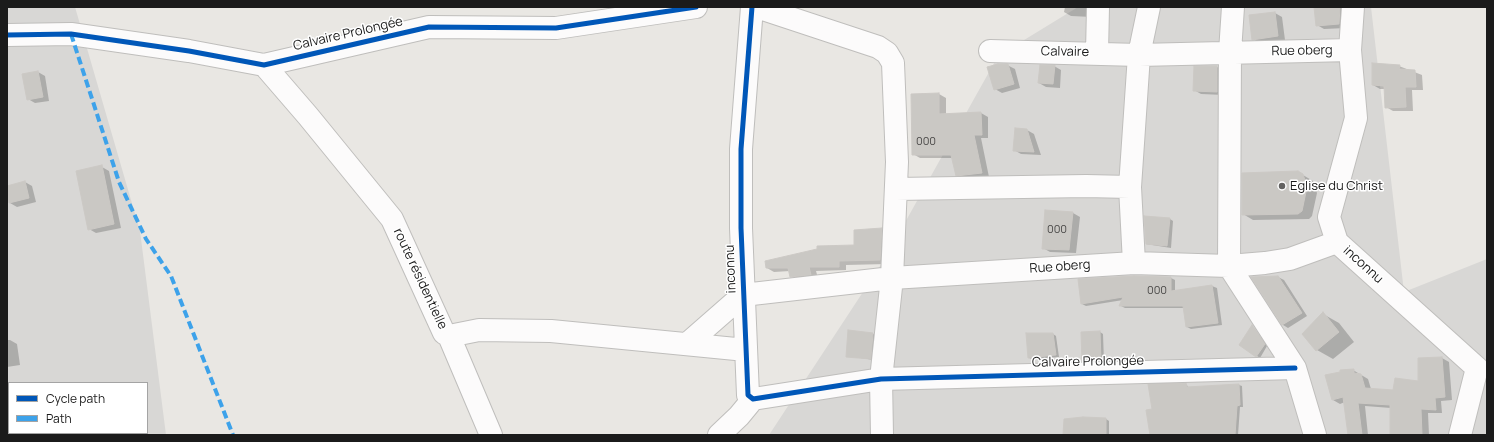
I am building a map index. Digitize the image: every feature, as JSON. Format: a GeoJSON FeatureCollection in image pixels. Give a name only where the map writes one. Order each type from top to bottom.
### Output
{"type":"FeatureCollection","features":[{"type":"Feature","properties":{"kind":"street","name":"Calvaire Prolongée"},"geometry":{"type":"LineString","coordinates":[[7,35],[71,34],[189,50],[264,65],[429,27],[556,28],[696,7]]}},
{"type":"Feature","properties":{"kind":"street","name":"inconnu"},"geometry":{"type":"LineString","coordinates":[[752,7],[741,149],[743,295],[748,395],[753,399]]}},
{"type":"Feature","properties":{"kind":"street"},"geometry":{"type":"LineString","coordinates":[[757,7],[878,47],[887,53],[893,63],[897,162],[892,278],[881,379],[882,435]]}},
{"type":"Feature","properties":{"kind":"street"},"geometry":{"type":"LineString","coordinates":[[1097,53],[1098,7]]}},
{"type":"Feature","properties":{"kind":"street"},"geometry":{"type":"LineString","coordinates":[[1134,263],[1130,187],[1139,55],[1149,7]]}},
{"type":"Feature","properties":{"kind":"street"},"geometry":{"type":"LineString","coordinates":[[1233,7],[1230,52],[1229,266],[1295,368],[1315,435]]}},
{"type":"Feature","properties":{"kind":"street","name":"inconnu"},"geometry":{"type":"LineString","coordinates":[[1352,7],[1350,50],[1356,118],[1329,217],[1337,242],[1482,367]]}},
{"type":"Feature","properties":{"kind":"street","name":"Rue oberg"},"geometry":{"type":"LineString","coordinates":[[1139,55],[1350,50]]}},
{"type":"Feature","properties":{"kind":"street","name":"Calvaire"},"geometry":{"type":"LineString","coordinates":[[990,51],[1139,55]]}},
{"type":"Feature","properties":{"kind":"street","name":"route résidentielle"},"geometry":{"type":"LineString","coordinates":[[264,65],[308,116],[392,219],[444,333],[449,336],[479,330],[551,331],[746,350]]}},
{"type":"Feature","properties":{"kind":"street"},"geometry":{"type":"LineString","coordinates":[[896,189],[1086,186],[1130,187]]}},
{"type":"Feature","properties":{"kind":"street"},"geometry":{"type":"LineString","coordinates":[[1229,266],[1290,260],[1337,242]]}},
{"type":"Feature","properties":{"kind":"street","name":"Rue oberg"},"geometry":{"type":"LineString","coordinates":[[892,278],[1134,263],[1229,266]]}},
{"type":"Feature","properties":{"kind":"street","name":"inconnu"},"geometry":{"type":"LineString","coordinates":[[687,344],[743,295],[892,278]]}},
{"type":"Feature","properties":{"kind":"street"},"geometry":{"type":"LineString","coordinates":[[449,336],[491,435]]}},
{"type":"Feature","properties":{"kind":"street"},"geometry":{"type":"LineString","coordinates":[[1460,435],[1482,367]]}},
{"type":"Feature","properties":{"kind":"street","name":"Calvaire Prolongée"},"geometry":{"type":"LineString","coordinates":[[881,379],[1295,368]]}},
{"type":"Feature","properties":{"kind":"street"},"geometry":{"type":"LineString","coordinates":[[719,435],[739,416],[753,399],[881,379]]}},
{"type":"Feature","properties":{"kind":"shaded area"},"geometry":{"type":"Polygon","coordinates":[[[7,7],[75,7],[140,231],[166,435],[7,435],[7,7]]]}},
{"type":"Feature","properties":{"kind":"shaded area"},"geometry":{"type":"Polygon","coordinates":[[[1078,7],[1371,7],[1404,292],[1487,259],[1487,435],[769,435],[884,260],[998,56],[1078,7]]]}},
{"type":"Feature","properties":{"kind":"building"},"geometry":{"type":"Polygon","coordinates":[[[1314,7],[1340,7],[1339,24],[1316,26],[1314,7]]]}},
{"type":"Feature","properties":{"kind":"building"},"geometry":{"type":"Polygon","coordinates":[[[1275,12],[1278,36],[1252,40],[1249,15],[1275,12]]]}},
{"type":"Feature","properties":{"kind":"building"},"geometry":{"type":"Polygon","coordinates":[[[1372,63],[1400,65],[1399,69],[1415,70],[1416,87],[1405,87],[1406,107],[1385,108],[1384,86],[1372,85],[1372,63]]]}},
{"type":"Feature","properties":{"kind":"building"},"geometry":{"type":"Polygon","coordinates":[[[998,64],[1008,64],[1014,84],[994,90],[987,67],[998,64]]]}},
{"type":"Feature","properties":{"kind":"building"},"geometry":{"type":"Polygon","coordinates":[[[1040,65],[1055,65],[1053,84],[1038,83],[1040,65]]]}},
{"type":"Feature","properties":{"kind":"building"},"geometry":{"type":"Polygon","coordinates":[[[1194,66],[1217,66],[1217,92],[1193,91],[1194,66]]]}},
{"type":"Feature","properties":{"kind":"building"},"geometry":{"type":"Polygon","coordinates":[[[38,71],[43,97],[27,100],[22,74],[38,71]]]}},
{"type":"Feature","properties":{"kind":"building"},"geometry":{"type":"Polygon","coordinates":[[[939,93],[939,114],[981,112],[982,135],[974,135],[982,173],[956,176],[951,155],[912,155],[911,94],[939,93]]]}},
{"type":"Feature","properties":{"kind":"building"},"geometry":{"type":"Polygon","coordinates":[[[1015,128],[1027,129],[1034,152],[1013,151],[1015,128]]]}},
{"type":"Feature","properties":{"kind":"building"},"geometry":{"type":"Polygon","coordinates":[[[102,165],[114,224],[88,230],[76,171],[102,165]]]}},
{"type":"Feature","properties":{"kind":"building"},"geometry":{"type":"Polygon","coordinates":[[[1298,171],[1303,174],[1307,187],[1302,211],[1298,214],[1242,215],[1242,173],[1298,171]]]}},
{"type":"Feature","properties":{"kind":"building"},"geometry":{"type":"Polygon","coordinates":[[[25,181],[29,198],[9,203],[7,186],[25,181]]]}},
{"type":"Feature","properties":{"kind":"building"},"geometry":{"type":"Polygon","coordinates":[[[1045,210],[1073,212],[1069,250],[1042,249],[1045,210]]]}},
{"type":"Feature","properties":{"kind":"building"},"geometry":{"type":"Polygon","coordinates":[[[1144,216],[1170,218],[1167,246],[1146,244],[1144,216]]]}},
{"type":"Feature","properties":{"kind":"building"},"geometry":{"type":"Polygon","coordinates":[[[882,228],[880,260],[839,261],[839,267],[809,267],[811,275],[790,277],[788,268],[766,268],[765,261],[817,249],[817,246],[854,245],[854,230],[882,228]]]}},
{"type":"Feature","properties":{"kind":"building"},"geometry":{"type":"Polygon","coordinates":[[[1134,276],[1171,277],[1171,291],[1212,285],[1218,323],[1186,327],[1183,306],[1119,306],[1123,297],[1081,304],[1078,279],[1134,276]]]}},
{"type":"Feature","properties":{"kind":"building"},"geometry":{"type":"Polygon","coordinates":[[[1278,276],[1302,313],[1282,325],[1251,277],[1278,276]]]}},
{"type":"Feature","properties":{"kind":"building"},"geometry":{"type":"Polygon","coordinates":[[[1323,312],[1339,332],[1316,351],[1302,334],[1323,312]]]}},
{"type":"Feature","properties":{"kind":"building"},"geometry":{"type":"Polygon","coordinates":[[[1252,325],[1265,344],[1256,357],[1239,345],[1252,325]]]}},
{"type":"Feature","properties":{"kind":"building"},"geometry":{"type":"Polygon","coordinates":[[[848,330],[873,333],[871,359],[846,357],[848,330]]]}},
{"type":"Feature","properties":{"kind":"building"},"geometry":{"type":"Polygon","coordinates":[[[1100,331],[1101,361],[1082,361],[1081,332],[1100,331]]]}},
{"type":"Feature","properties":{"kind":"building"},"geometry":{"type":"Polygon","coordinates":[[[1026,333],[1053,333],[1056,355],[1028,358],[1026,333]]]}},
{"type":"Feature","properties":{"kind":"building"},"geometry":{"type":"Polygon","coordinates":[[[1442,357],[1445,397],[1435,398],[1436,410],[1421,409],[1422,435],[1390,435],[1390,405],[1358,403],[1362,435],[1348,435],[1343,397],[1332,400],[1325,375],[1340,372],[1340,370],[1354,369],[1354,373],[1361,374],[1365,388],[1393,390],[1395,378],[1418,381],[1418,358],[1442,357]]]}},
{"type":"Feature","properties":{"kind":"building"},"geometry":{"type":"Polygon","coordinates":[[[1186,383],[1187,387],[1239,384],[1240,405],[1237,406],[1235,435],[1150,435],[1146,410],[1152,409],[1148,384],[1186,383]]]}},
{"type":"Feature","properties":{"kind":"building"},"geometry":{"type":"Polygon","coordinates":[[[1083,417],[1106,418],[1106,435],[1063,435],[1064,419],[1083,417]]]}},
{"type":"Feature","properties":{"kind":"marked path"},"geometry":{"type":"LineString","coordinates":[[71,34],[119,182],[146,239],[171,276],[233,435]]}},
{"type":"Feature","properties":{"kind":"cycle path"},"geometry":{"type":"LineString","coordinates":[[7,35],[71,34],[189,51],[264,65],[429,27],[556,28],[696,7]]}},
{"type":"Feature","properties":{"kind":"cycle path"},"geometry":{"type":"LineString","coordinates":[[752,7],[741,149],[741,228],[748,395],[753,399],[881,379],[1295,368]]}},
{"type":"Feature","properties":{"kind":"place","name":"Eglise du Christ"},"geometry":{"type":"Point","coordinates":[1282,186]}}]}
